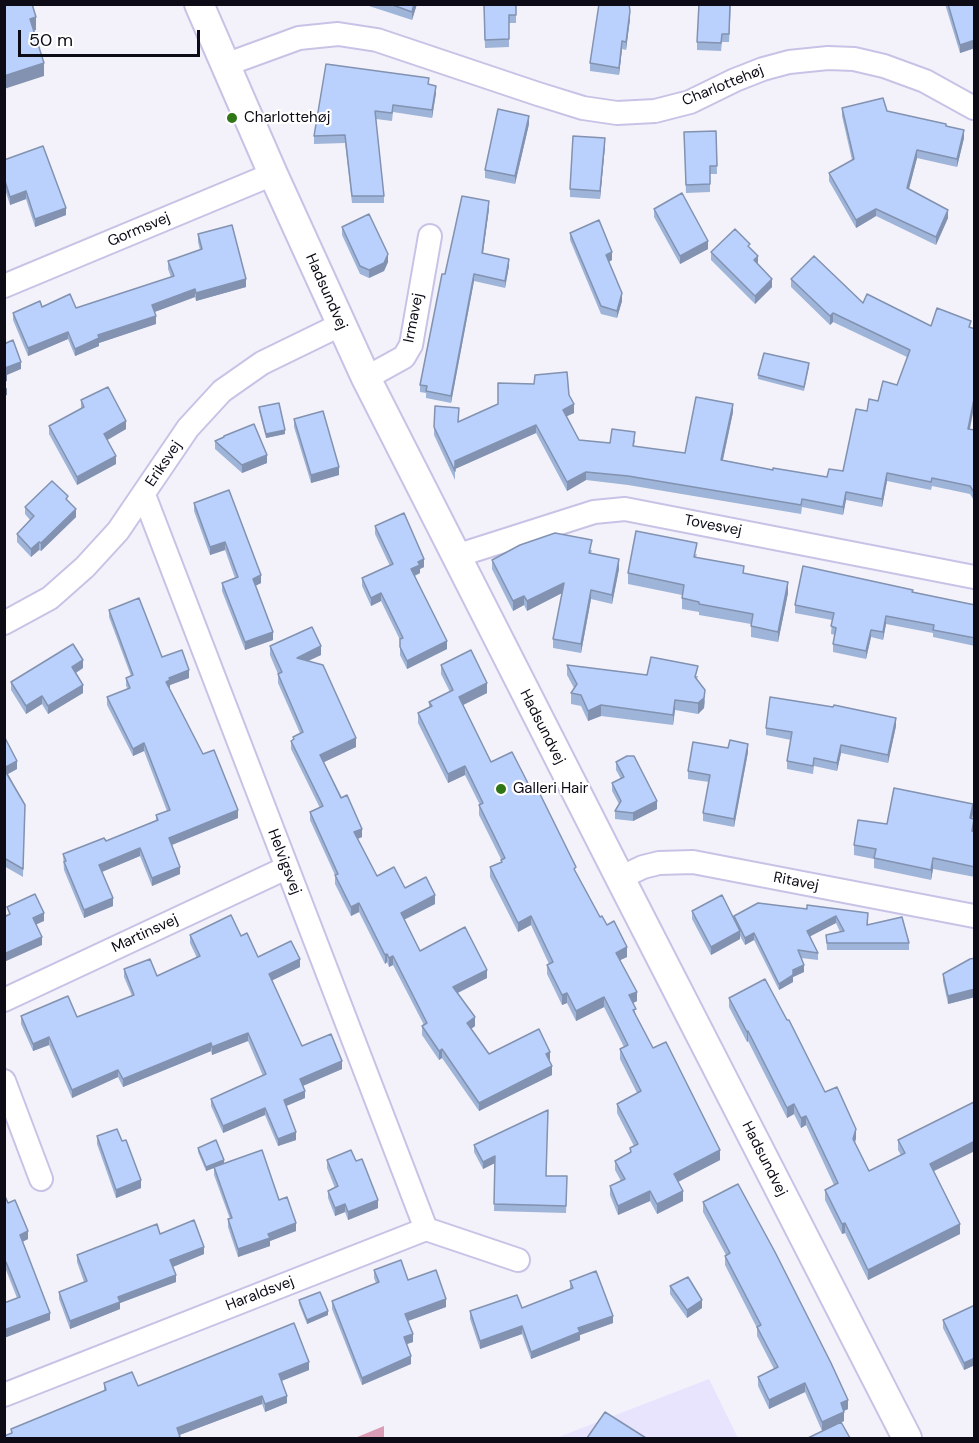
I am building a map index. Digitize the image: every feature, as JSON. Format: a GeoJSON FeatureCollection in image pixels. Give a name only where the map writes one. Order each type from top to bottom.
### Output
{"type":"FeatureCollection","features":[{"type":"Feature","properties":{"kind":"street","name":"Hadsundvej"},"geometry":{"type":"LineString","coordinates":[[199,4],[340,325],[366,378],[907,1438]]}},
{"type":"Feature","properties":{"kind":"street","name":"Charlottehøj"},"geometry":{"type":"LineString","coordinates":[[225,65],[299,38],[338,34],[377,40],[583,108],[617,113],[655,111],[690,102],[735,80],[789,62],[828,58],[854,59],[884,66],[925,81],[975,108]]}},
{"type":"Feature","properties":{"kind":"street","name":"Gormsvej"},"geometry":{"type":"LineString","coordinates":[[4,286],[273,174]]}},
{"type":"Feature","properties":{"kind":"street","name":"Irmavej"},"geometry":{"type":"LineString","coordinates":[[366,378],[404,357],[411,345],[430,236]]}},
{"type":"Feature","properties":{"kind":"street","name":"Eriksvej"},"geometry":{"type":"LineString","coordinates":[[4,623],[50,598],[85,567],[118,531],[188,428],[222,391],[262,363],[340,325]]}},
{"type":"Feature","properties":{"kind":"street","name":"Helvigsvej"},"geometry":{"type":"LineString","coordinates":[[144,495],[426,1229]]}},
{"type":"Feature","properties":{"kind":"street","name":"Tovesvej"},"geometry":{"type":"LineString","coordinates":[[456,556],[594,512],[625,509],[975,577]]}},
{"type":"Feature","properties":{"kind":"street","name":"Ritavej"},"geometry":{"type":"LineString","coordinates":[[620,878],[643,867],[659,863],[693,862],[975,916]]}},
{"type":"Feature","properties":{"kind":"street","name":"Martinsvej"},"geometry":{"type":"LineString","coordinates":[[4,1000],[286,868]]}},
{"type":"Feature","properties":{"kind":"street"},"geometry":{"type":"LineString","coordinates":[[4,1081],[41,1179]]}},
{"type":"Feature","properties":{"kind":"street"},"geometry":{"type":"LineString","coordinates":[[426,1229],[518,1260]]}},
{"type":"Feature","properties":{"kind":"street","name":"Haraldsvej"},"geometry":{"type":"LineString","coordinates":[[4,1395],[426,1229]]}},
{"type":"Feature","properties":{"kind":"shaded area"},"geometry":{"type":"Polygon","coordinates":[[[709,1379],[738,1438],[556,1438],[709,1379]]]}},
{"type":"Feature","properties":{"kind":"shaded area"},"geometry":{"type":"Polygon","coordinates":[[[384,1426],[384,1438],[355,1438],[384,1426]]]}},
{"type":"Feature","properties":{"kind":"building"},"geometry":{"type":"Polygon","coordinates":[[[4,4],[32,4],[36,17],[30,19],[44,63],[4,76],[4,4]]]}},
{"type":"Feature","properties":{"kind":"building"},"geometry":{"type":"Polygon","coordinates":[[[390,4],[414,4],[412,12],[390,4]]]}},
{"type":"Feature","properties":{"kind":"building"},"geometry":{"type":"Polygon","coordinates":[[[484,4],[516,4],[516,15],[509,15],[509,39],[485,40],[484,4]]]}},
{"type":"Feature","properties":{"kind":"building"},"geometry":{"type":"Polygon","coordinates":[[[599,4],[629,4],[626,42],[622,41],[619,68],[590,63],[599,4]]]}},
{"type":"Feature","properties":{"kind":"building"},"geometry":{"type":"Polygon","coordinates":[[[699,4],[730,4],[729,34],[722,34],[721,43],[697,42],[699,4]]]}},
{"type":"Feature","properties":{"kind":"building"},"geometry":{"type":"Polygon","coordinates":[[[948,4],[975,4],[975,40],[960,45],[948,4]]]}},
{"type":"Feature","properties":{"kind":"building"},"geometry":{"type":"Polygon","coordinates":[[[326,64],[429,78],[428,84],[436,86],[432,110],[393,105],[392,113],[375,111],[384,196],[352,196],[345,135],[314,136],[326,64]]]}},
{"type":"Feature","properties":{"kind":"building"},"geometry":{"type":"Polygon","coordinates":[[[883,98],[887,111],[964,130],[957,159],[917,150],[907,188],[948,210],[936,237],[876,209],[856,220],[829,173],[854,159],[842,108],[883,98]]]}},
{"type":"Feature","properties":{"kind":"building"},"geometry":{"type":"Polygon","coordinates":[[[498,109],[529,116],[515,176],[485,170],[498,109]]]}},
{"type":"Feature","properties":{"kind":"building"},"geometry":{"type":"Polygon","coordinates":[[[716,131],[717,166],[710,166],[710,184],[686,185],[684,132],[716,131]]]}},
{"type":"Feature","properties":{"kind":"building"},"geometry":{"type":"Polygon","coordinates":[[[573,136],[605,138],[600,191],[570,189],[573,136]]]}},
{"type":"Feature","properties":{"kind":"building"},"geometry":{"type":"Polygon","coordinates":[[[43,146],[66,208],[35,219],[26,191],[10,197],[4,178],[4,160],[43,146]]]}},
{"type":"Feature","properties":{"kind":"building"},"geometry":{"type":"Polygon","coordinates":[[[682,193],[708,241],[680,256],[654,209],[682,193]]]}},
{"type":"Feature","properties":{"kind":"building"},"geometry":{"type":"Polygon","coordinates":[[[462,196],[489,201],[482,253],[509,259],[505,281],[474,274],[451,396],[426,391],[427,386],[420,385],[442,274],[445,274],[462,196]]]}},
{"type":"Feature","properties":{"kind":"building"},"geometry":{"type":"Polygon","coordinates":[[[369,214],[388,254],[384,263],[369,270],[360,266],[342,227],[369,214]]]}},
{"type":"Feature","properties":{"kind":"building"},"geometry":{"type":"Polygon","coordinates":[[[599,220],[612,252],[606,255],[622,293],[617,311],[601,306],[570,233],[599,220]]]}},
{"type":"Feature","properties":{"kind":"building"},"geometry":{"type":"Polygon","coordinates":[[[232,225],[246,279],[196,293],[195,289],[152,305],[156,316],[98,335],[99,338],[75,349],[68,332],[28,348],[13,313],[40,301],[42,307],[70,294],[76,308],[174,276],[168,261],[202,249],[198,234],[232,225]]]}},
{"type":"Feature","properties":{"kind":"building"},"geometry":{"type":"Polygon","coordinates":[[[735,229],[758,256],[754,260],[772,279],[755,296],[711,252],[735,229]]]}},
{"type":"Feature","properties":{"kind":"building"},"geometry":{"type":"Polygon","coordinates":[[[814,256],[863,303],[867,294],[931,326],[937,308],[971,321],[969,327],[975,329],[975,394],[968,429],[975,430],[975,494],[970,486],[932,478],[931,482],[887,473],[882,499],[846,492],[843,507],[802,499],[801,505],[628,476],[586,472],[567,482],[536,425],[455,461],[455,471],[434,427],[435,406],[459,408],[458,422],[498,404],[498,383],[534,384],[535,375],[567,372],[569,395],[574,404],[563,410],[579,440],[610,443],[612,429],[635,432],[633,446],[685,453],[696,397],[733,404],[721,460],[827,477],[829,469],[843,471],[856,409],[867,411],[869,399],[878,401],[883,381],[897,385],[910,350],[833,313],[830,316],[791,279],[814,256]]]}},
{"type":"Feature","properties":{"kind":"building"},"geometry":{"type":"Polygon","coordinates":[[[13,340],[21,362],[5,368],[7,374],[4,375],[4,344],[13,340]]]}},
{"type":"Feature","properties":{"kind":"building"},"geometry":{"type":"Polygon","coordinates":[[[764,353],[809,363],[804,387],[758,375],[764,353]]]}},
{"type":"Feature","properties":{"kind":"building"},"geometry":{"type":"Polygon","coordinates":[[[108,387],[126,421],[104,434],[116,456],[77,477],[49,426],[84,407],[81,400],[108,387]]]}},
{"type":"Feature","properties":{"kind":"building"},"geometry":{"type":"Polygon","coordinates":[[[279,403],[285,430],[266,434],[259,407],[279,403]]]}},
{"type":"Feature","properties":{"kind":"building"},"geometry":{"type":"Polygon","coordinates":[[[323,411],[339,467],[311,475],[294,419],[323,411]]]}},
{"type":"Feature","properties":{"kind":"building"},"geometry":{"type":"Polygon","coordinates":[[[254,424],[267,455],[242,465],[215,441],[254,424]]]}},
{"type":"Feature","properties":{"kind":"building"},"geometry":{"type":"Polygon","coordinates":[[[52,481],[68,496],[66,499],[76,509],[41,543],[39,542],[31,549],[17,534],[34,516],[25,507],[52,481]]]}},
{"type":"Feature","properties":{"kind":"building"},"geometry":{"type":"Polygon","coordinates":[[[229,490],[261,575],[253,579],[273,632],[245,642],[222,583],[238,577],[225,542],[210,547],[194,503],[229,490]]]}},
{"type":"Feature","properties":{"kind":"building"},"geometry":{"type":"Polygon","coordinates":[[[404,513],[424,559],[418,562],[420,565],[411,569],[447,641],[407,661],[400,647],[400,639],[403,638],[381,593],[371,598],[362,578],[393,564],[375,526],[404,513]]]}},
{"type":"Feature","properties":{"kind":"building"},"geometry":{"type":"Polygon","coordinates":[[[636,531],[697,543],[694,557],[744,566],[743,573],[788,582],[778,632],[751,626],[753,614],[699,604],[699,602],[682,598],[684,585],[628,573],[636,531]]]}},
{"type":"Feature","properties":{"kind":"building"},"geometry":{"type":"Polygon","coordinates":[[[555,533],[592,540],[589,553],[619,559],[612,595],[591,590],[581,644],[553,639],[564,583],[527,601],[524,596],[513,601],[492,560],[520,545],[555,533]]]}},
{"type":"Feature","properties":{"kind":"building"},"geometry":{"type":"Polygon","coordinates":[[[803,566],[975,605],[975,638],[933,630],[934,625],[886,616],[883,632],[871,630],[866,651],[833,644],[836,628],[831,626],[834,613],[795,605],[803,566]]]}},
{"type":"Feature","properties":{"kind":"building"},"geometry":{"type":"Polygon","coordinates":[[[139,598],[162,657],[182,650],[189,670],[169,678],[170,680],[166,682],[203,754],[214,750],[238,810],[169,838],[180,867],[152,878],[140,848],[99,865],[113,898],[84,910],[64,862],[66,861],[63,854],[104,838],[106,841],[158,820],[156,815],[170,810],[144,743],[133,749],[107,697],[130,688],[126,678],[133,675],[109,610],[139,598]]]}},
{"type":"Feature","properties":{"kind":"building"},"geometry":{"type":"Polygon","coordinates":[[[312,627],[321,646],[297,658],[323,665],[356,738],[320,755],[341,798],[347,795],[362,829],[354,832],[377,876],[394,867],[405,888],[426,877],[435,895],[401,913],[420,951],[465,927],[487,970],[453,987],[475,1017],[467,1023],[489,1054],[539,1029],[550,1052],[546,1054],[552,1066],[479,1103],[442,1049],[439,1051],[422,1026],[427,1023],[393,956],[389,958],[387,954],[385,955],[359,903],[351,907],[335,875],[338,874],[310,812],[323,806],[291,741],[293,737],[303,732],[278,674],[282,672],[270,646],[312,627]]]}},
{"type":"Feature","properties":{"kind":"building"},"geometry":{"type":"Polygon","coordinates":[[[73,644],[83,660],[72,667],[83,685],[48,706],[42,696],[26,706],[11,682],[73,644]]]}},
{"type":"Feature","properties":{"kind":"building"},"geometry":{"type":"Polygon","coordinates":[[[471,650],[487,683],[459,697],[491,762],[512,752],[534,795],[539,792],[576,867],[574,869],[600,917],[602,916],[607,925],[614,921],[627,947],[616,953],[637,992],[629,995],[636,1009],[633,1010],[653,1048],[666,1042],[720,1150],[674,1174],[683,1191],[657,1204],[650,1191],[618,1206],[610,1186],[625,1179],[615,1161],[631,1152],[630,1148],[638,1144],[617,1104],[641,1091],[620,1049],[628,1045],[604,997],[576,1011],[567,993],[562,995],[547,965],[553,962],[531,916],[518,923],[490,867],[502,862],[501,860],[505,858],[479,805],[483,803],[465,766],[448,774],[418,713],[432,706],[429,702],[453,690],[441,665],[471,650]]]}},
{"type":"Feature","properties":{"kind":"building"},"geometry":{"type":"Polygon","coordinates":[[[651,657],[698,666],[695,677],[705,690],[704,698],[698,703],[675,700],[673,715],[601,705],[588,711],[581,695],[571,693],[577,684],[567,665],[647,675],[651,657]]]}},
{"type":"Feature","properties":{"kind":"building"},"geometry":{"type":"Polygon","coordinates":[[[770,697],[833,707],[834,705],[896,718],[888,755],[841,745],[837,763],[814,758],[813,766],[787,761],[792,732],[766,728],[770,697]]]}},
{"type":"Feature","properties":{"kind":"building"},"geometry":{"type":"Polygon","coordinates":[[[4,736],[17,761],[4,768],[4,736]]]}},
{"type":"Feature","properties":{"kind":"building"},"geometry":{"type":"Polygon","coordinates":[[[730,740],[748,744],[734,819],[703,813],[710,775],[688,771],[693,742],[728,748],[730,740]]]}},
{"type":"Feature","properties":{"kind":"building"},"geometry":{"type":"Polygon","coordinates":[[[627,756],[634,756],[657,801],[633,813],[615,811],[621,801],[612,783],[624,777],[616,762],[627,756]]]}},
{"type":"Feature","properties":{"kind":"building"},"geometry":{"type":"Polygon","coordinates":[[[4,769],[25,805],[23,869],[4,858],[4,769]]]}},
{"type":"Feature","properties":{"kind":"building"},"geometry":{"type":"Polygon","coordinates":[[[894,788],[973,804],[970,818],[974,819],[972,831],[975,832],[975,867],[933,858],[931,870],[874,858],[876,849],[854,845],[858,820],[887,824],[894,788]]]}},
{"type":"Feature","properties":{"kind":"building"},"geometry":{"type":"Polygon","coordinates":[[[35,894],[44,913],[33,918],[42,937],[4,954],[4,917],[10,914],[7,907],[35,894]]]}},
{"type":"Feature","properties":{"kind":"building"},"geometry":{"type":"Polygon","coordinates":[[[722,895],[740,931],[711,947],[692,911],[722,895]]]}},
{"type":"Feature","properties":{"kind":"building"},"geometry":{"type":"Polygon","coordinates":[[[758,903],[807,909],[807,905],[868,913],[867,925],[902,917],[909,943],[827,943],[826,935],[844,931],[836,916],[807,931],[818,953],[798,950],[804,965],[793,970],[793,975],[779,984],[754,933],[745,938],[734,916],[758,903]]]}},
{"type":"Feature","properties":{"kind":"building"},"geometry":{"type":"Polygon","coordinates":[[[231,915],[241,936],[247,933],[258,957],[291,941],[300,959],[269,974],[302,1046],[331,1034],[342,1061],[300,1079],[305,1091],[284,1100],[296,1132],[278,1139],[265,1108],[223,1126],[211,1099],[266,1074],[248,1033],[212,1047],[211,1043],[123,1079],[118,1070],[72,1090],[49,1037],[33,1044],[21,1016],[68,996],[77,1017],[134,995],[124,969],[150,959],[157,976],[200,956],[190,935],[231,915]]]}},
{"type":"Feature","properties":{"kind":"building"},"geometry":{"type":"Polygon","coordinates":[[[975,958],[975,989],[948,996],[943,974],[975,958]]]}},
{"type":"Feature","properties":{"kind":"building"},"geometry":{"type":"Polygon","coordinates":[[[765,979],[789,1020],[825,1092],[837,1087],[856,1129],[853,1139],[869,1171],[905,1153],[898,1140],[974,1102],[975,1141],[930,1164],[960,1224],[868,1270],[845,1223],[842,1224],[825,1190],[838,1183],[806,1116],[801,1118],[794,1104],[787,1108],[729,998],[765,979]]]}},
{"type":"Feature","properties":{"kind":"building"},"geometry":{"type":"Polygon","coordinates":[[[548,1110],[546,1176],[567,1176],[566,1206],[494,1204],[495,1156],[483,1162],[474,1145],[548,1110]]]}},
{"type":"Feature","properties":{"kind":"building"},"geometry":{"type":"Polygon","coordinates":[[[117,1129],[122,1141],[126,1140],[141,1180],[116,1190],[97,1136],[117,1129]]]}},
{"type":"Feature","properties":{"kind":"building"},"geometry":{"type":"Polygon","coordinates":[[[216,1140],[224,1160],[206,1167],[198,1148],[216,1140]]]}},
{"type":"Feature","properties":{"kind":"building"},"geometry":{"type":"Polygon","coordinates":[[[262,1150],[279,1200],[287,1197],[296,1223],[268,1234],[270,1238],[238,1249],[228,1219],[232,1218],[214,1167],[262,1150]]]}},
{"type":"Feature","properties":{"kind":"building"},"geometry":{"type":"Polygon","coordinates":[[[351,1150],[356,1161],[362,1159],[378,1200],[348,1212],[345,1204],[335,1208],[328,1191],[338,1186],[327,1160],[351,1150]]]}},
{"type":"Feature","properties":{"kind":"building"},"geometry":{"type":"Polygon","coordinates":[[[738,1184],[775,1252],[848,1400],[841,1403],[844,1412],[822,1422],[805,1383],[769,1400],[758,1377],[778,1367],[757,1327],[761,1325],[725,1256],[730,1253],[703,1202],[738,1184]]]}},
{"type":"Feature","properties":{"kind":"building"},"geometry":{"type":"Polygon","coordinates":[[[4,1194],[8,1203],[15,1200],[28,1231],[20,1235],[50,1313],[4,1330],[4,1303],[20,1297],[6,1262],[4,1263],[4,1194]]]}},
{"type":"Feature","properties":{"kind":"building"},"geometry":{"type":"Polygon","coordinates":[[[194,1220],[204,1247],[170,1260],[176,1275],[118,1297],[120,1302],[70,1321],[59,1292],[87,1281],[77,1255],[157,1224],[160,1234],[194,1220]]]}},
{"type":"Feature","properties":{"kind":"building"},"geometry":{"type":"Polygon","coordinates":[[[401,1260],[408,1280],[436,1270],[446,1299],[405,1314],[413,1334],[404,1337],[411,1356],[362,1378],[332,1301],[379,1282],[374,1270],[401,1260]]]}},
{"type":"Feature","properties":{"kind":"building"},"geometry":{"type":"Polygon","coordinates":[[[596,1271],[613,1316],[578,1328],[580,1332],[531,1352],[522,1326],[480,1341],[470,1311],[517,1295],[522,1308],[573,1288],[570,1281],[596,1271]]]}},
{"type":"Feature","properties":{"kind":"building"},"geometry":{"type":"Polygon","coordinates":[[[688,1277],[702,1300],[687,1310],[670,1286],[688,1277]]]}},
{"type":"Feature","properties":{"kind":"building"},"geometry":{"type":"Polygon","coordinates":[[[320,1292],[328,1311],[307,1320],[299,1300],[320,1292]]]}},
{"type":"Feature","properties":{"kind":"building"},"geometry":{"type":"Polygon","coordinates":[[[975,1305],[975,1358],[964,1363],[943,1320],[975,1305]]]}},
{"type":"Feature","properties":{"kind":"building"},"geometry":{"type":"Polygon","coordinates":[[[294,1323],[309,1362],[279,1374],[287,1396],[265,1404],[262,1396],[177,1428],[180,1437],[177,1438],[4,1438],[12,1433],[11,1429],[106,1390],[104,1383],[132,1372],[138,1386],[294,1323]]]}},
{"type":"Feature","properties":{"kind":"building"},"geometry":{"type":"Polygon","coordinates":[[[605,1412],[646,1438],[587,1438],[605,1412]]]}},
{"type":"Feature","properties":{"kind":"building"},"geometry":{"type":"Polygon","coordinates":[[[841,1422],[850,1438],[808,1438],[841,1422]]]}},
{"type":"Feature","properties":{"kind":"place","name":"Charlottehøj"},"geometry":{"type":"Point","coordinates":[232,118]}},
{"type":"Feature","properties":{"kind":"place","name":"Galleri Hair"},"geometry":{"type":"Point","coordinates":[501,789]}}]}
